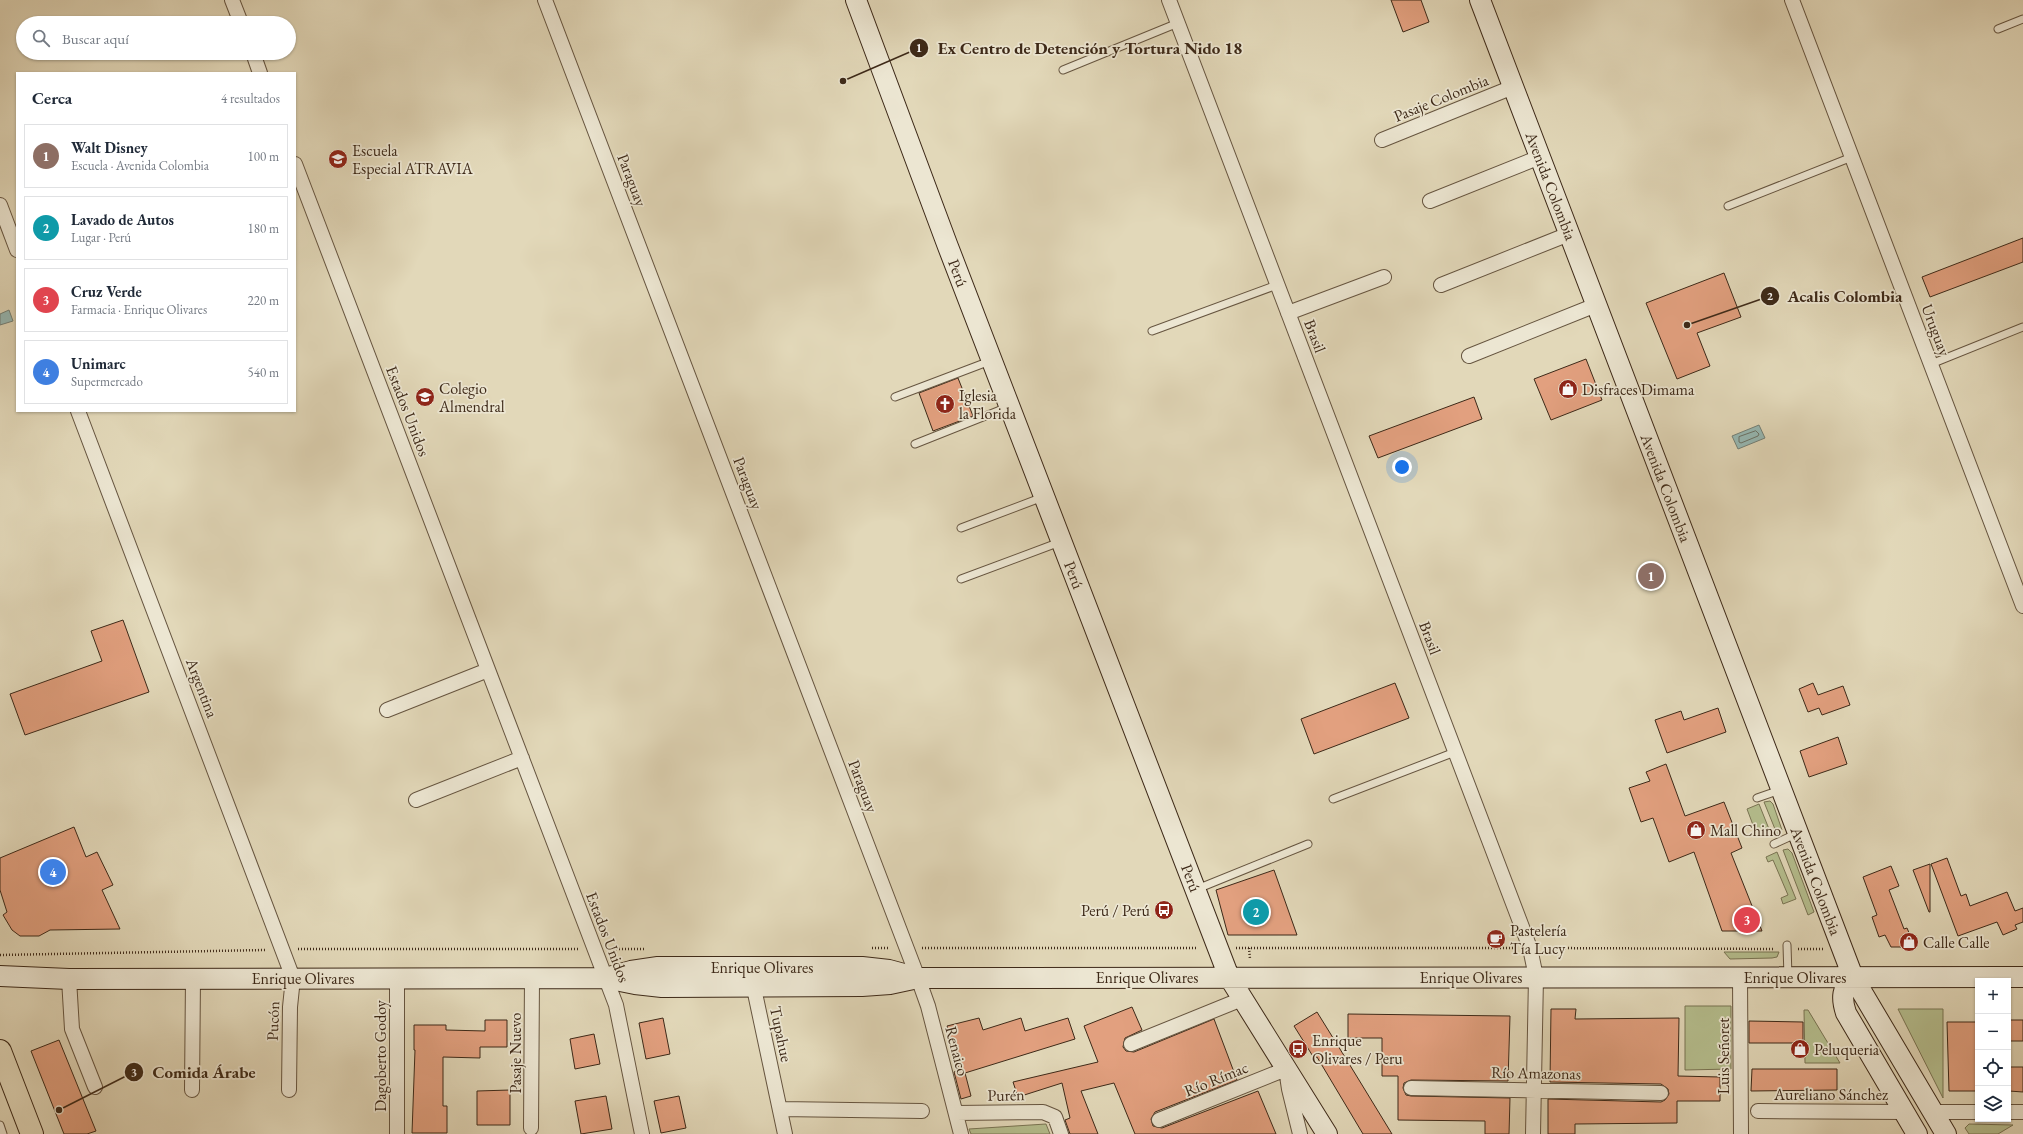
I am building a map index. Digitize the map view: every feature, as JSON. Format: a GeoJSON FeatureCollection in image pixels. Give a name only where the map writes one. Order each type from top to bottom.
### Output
{"type":"FeatureCollection","features":[{"type":"Feature","properties":{"kind":"main road","name":"Perú"},"geometry":{"type":"LineString","coordinates":[[856,0],[1061,541],[1229,977],[1327,1134]]}},
{"type":"Feature","properties":{"kind":"main road","name":"Avenida Colombia"},"geometry":{"type":"LineString","coordinates":[[1480,0],[1853,977],[1946,1134]]}},
{"type":"Feature","properties":{"kind":"main road","name":"Enrique Olivares"},"geometry":{"type":"LineString","coordinates":[[605,978],[631,971],[658,967],[868,967],[889,970],[918,978]]}},
{"type":"Feature","properties":{"kind":"main road","name":"Enrique Olivares"},"geometry":{"type":"LineString","coordinates":[[0,976],[69,979],[605,978],[655,986],[876,985],[918,978],[2023,977]]}},
{"type":"Feature","properties":{"kind":"main road"},"geometry":{"type":"LineString","coordinates":[[1853,977],[1846,984],[1843,992],[1846,1013],[1917,1134]]}},
{"type":"Feature","properties":{"kind":"main road"},"geometry":{"type":"LineString","coordinates":[[0,1051],[32,1134]]}},
{"type":"Feature","properties":{"kind":"street"},"geometry":{"type":"LineString","coordinates":[[232,0],[238,16]]}},
{"type":"Feature","properties":{"kind":"street","name":"Paraguay"},"geometry":{"type":"LineString","coordinates":[[545,0],[918,978]]}},
{"type":"Feature","properties":{"kind":"street","name":"Brasil"},"geometry":{"type":"LineString","coordinates":[[1169,0],[1530,948],[1536,977],[1533,1134]]}},
{"type":"Feature","properties":{"kind":"street","name":"Uruguay"},"geometry":{"type":"LineString","coordinates":[[1792,0],[2023,606]]}},
{"type":"Feature","properties":{"kind":"street"},"geometry":{"type":"LineString","coordinates":[[255,60],[260,72]]}},
{"type":"Feature","properties":{"kind":"street","name":"Pasaje Colombia"},"geometry":{"type":"LineString","coordinates":[[1382,140],[1513,87]]}},
{"type":"Feature","properties":{"kind":"street"},"geometry":{"type":"LineString","coordinates":[[1430,201],[1540,157]]}},
{"type":"Feature","properties":{"kind":"street","name":"Estados Unidos"},"geometry":{"type":"LineString","coordinates":[[296,167],[616,1005],[642,1134]]}},
{"type":"Feature","properties":{"kind":"street"},"geometry":{"type":"LineString","coordinates":[[0,205],[16,247]]}},
{"type":"Feature","properties":{"kind":"street"},"geometry":{"type":"LineString","coordinates":[[1441,285],[1570,234]]}},
{"type":"Feature","properties":{"kind":"street","name":"Brasil"},"geometry":{"type":"LineString","coordinates":[[1288,313],[1384,277]]}},
{"type":"Feature","properties":{"kind":"street"},"geometry":{"type":"LineString","coordinates":[[1469,356],[1596,304]]}},
{"type":"Feature","properties":{"kind":"street","name":"Argentina"},"geometry":{"type":"LineString","coordinates":[[78,412],[284,949],[293,978]]}},
{"type":"Feature","properties":{"kind":"street"},"geometry":{"type":"LineString","coordinates":[[387,710],[488,670]]}},
{"type":"Feature","properties":{"kind":"street"},"geometry":{"type":"LineString","coordinates":[[416,800],[522,758]]}},
{"type":"Feature","properties":{"kind":"street","name":"Tupahue"},"geometry":{"type":"LineString","coordinates":[[749,967],[780,1109],[784,1134]]}},
{"type":"Feature","properties":{"kind":"street","name":"Luis Señoret"},"geometry":{"type":"LineString","coordinates":[[1740,977],[1741,1134]]}},
{"type":"Feature","properties":{"kind":"street"},"geometry":{"type":"LineString","coordinates":[[192,1090],[193,978]]}},
{"type":"Feature","properties":{"kind":"street","name":"Pucón"},"geometry":{"type":"LineString","coordinates":[[289,1090],[290,1007],[293,978]]}},
{"type":"Feature","properties":{"kind":"street","name":"Dagoberto Godoy"},"geometry":{"type":"LineString","coordinates":[[397,1134],[398,978]]}},
{"type":"Feature","properties":{"kind":"street","name":"Pasaje Nuevo"},"geometry":{"type":"LineString","coordinates":[[532,978],[532,1128]]}},
{"type":"Feature","properties":{"kind":"street","name":"Renaico"},"geometry":{"type":"LineString","coordinates":[[918,978],[928,1006],[961,1134]]}},
{"type":"Feature","properties":{"kind":"street"},"geometry":{"type":"LineString","coordinates":[[69,979],[72,1029],[95,1087]]}},
{"type":"Feature","properties":{"kind":"street"},"geometry":{"type":"LineString","coordinates":[[1131,1044],[1242,998]]}},
{"type":"Feature","properties":{"kind":"street"},"geometry":{"type":"LineString","coordinates":[[1286,1069],[1289,1089],[1300,1134]]}},
{"type":"Feature","properties":{"kind":"street","name":"Río Rímac"},"geometry":{"type":"LineString","coordinates":[[1158,1120],[1286,1069]]}},
{"type":"Feature","properties":{"kind":"street","name":"Río Amazonas"},"geometry":{"type":"LineString","coordinates":[[1411,1088],[1661,1093]]}},
{"type":"Feature","properties":{"kind":"street"},"geometry":{"type":"LineString","coordinates":[[780,1109],[922,1111]]}},
{"type":"Feature","properties":{"kind":"street","name":"Aureliano Sánchez"},"geometry":{"type":"LineString","coordinates":[[1758,1111],[1904,1112]]}},
{"type":"Feature","properties":{"kind":"street","name":"Purén"},"geometry":{"type":"LineString","coordinates":[[956,1113],[1043,1112],[1055,1117],[1062,1134]]}},
{"type":"Feature","properties":{"kind":"street"},"geometry":{"type":"LineString","coordinates":[[1933,1112],[1975,1112]]}},
{"type":"Feature","properties":{"kind":"street"},"geometry":{"type":"LineString","coordinates":[[2011,1112],[2023,1112]]}},
{"type":"Feature","properties":{"kind":"lane"},"geometry":{"type":"LineString","coordinates":[[1998,29],[2023,19]]}},
{"type":"Feature","properties":{"kind":"lane"},"geometry":{"type":"LineString","coordinates":[[1063,70],[1178,23]]}},
{"type":"Feature","properties":{"kind":"lane"},"geometry":{"type":"LineString","coordinates":[[1728,206],[1852,157]]}},
{"type":"Feature","properties":{"kind":"lane"},"geometry":{"type":"LineString","coordinates":[[1152,331],[1277,285]]}},
{"type":"Feature","properties":{"kind":"lane"},"geometry":{"type":"LineString","coordinates":[[1931,364],[2023,327]]}},
{"type":"Feature","properties":{"kind":"lane"},"geometry":{"type":"LineString","coordinates":[[895,397],[992,360]]}},
{"type":"Feature","properties":{"kind":"lane"},"geometry":{"type":"LineString","coordinates":[[915,444],[1010,406]]}},
{"type":"Feature","properties":{"kind":"lane"},"geometry":{"type":"LineString","coordinates":[[961,528],[1044,496]]}},
{"type":"Feature","properties":{"kind":"lane"},"geometry":{"type":"LineString","coordinates":[[961,579],[1061,541]]}},
{"type":"Feature","properties":{"kind":"lane"},"geometry":{"type":"LineString","coordinates":[[1333,799],[1455,752]]}},
{"type":"Feature","properties":{"kind":"lane"},"geometry":{"type":"LineString","coordinates":[[1757,798],[1781,790]]}},
{"type":"Feature","properties":{"kind":"lane"},"geometry":{"type":"LineString","coordinates":[[1774,844],[1798,833]]}},
{"type":"Feature","properties":{"kind":"lane"},"geometry":{"type":"LineString","coordinates":[[1196,890],[1308,844]]}},
{"type":"Feature","properties":{"kind":"lane"},"geometry":{"type":"LineString","coordinates":[[1787,946],[1788,977]]}},
{"type":"Feature","properties":{"kind":"lane"},"geometry":{"type":"LineString","coordinates":[[0,1126],[3,1134]]}},
{"type":"Feature","properties":{"kind":"green space"},"geometry":{"type":"Polygon","coordinates":[[[1770,801],[1773,804],[1782,830],[1777,834],[1764,802],[1770,801]]]}},
{"type":"Feature","properties":{"kind":"green space"},"geometry":{"type":"Polygon","coordinates":[[[1759,804],[1769,829],[1756,833],[1747,809],[1759,804]]]}},
{"type":"Feature","properties":{"kind":"green space"},"geometry":{"type":"Polygon","coordinates":[[[1788,849],[1792,853],[1814,912],[1808,915],[1783,850],[1788,849]]]}},
{"type":"Feature","properties":{"kind":"green space"},"geometry":{"type":"Polygon","coordinates":[[[1777,852],[1796,899],[1783,904],[1781,898],[1788,895],[1773,860],[1768,862],[1766,857],[1777,852]]]}},
{"type":"Feature","properties":{"kind":"green space"},"geometry":{"type":"Polygon","coordinates":[[[1724,952],[1779,952],[1777,957],[1772,958],[1730,959],[1724,952]]]}},
{"type":"Feature","properties":{"kind":"green space"},"geometry":{"type":"Polygon","coordinates":[[[1685,1006],[1731,1006],[1731,1069],[1685,1070],[1685,1006]]]}},
{"type":"Feature","properties":{"kind":"green space"},"geometry":{"type":"Polygon","coordinates":[[[1898,1009],[1943,1009],[1943,1098],[1898,1009]]]}},
{"type":"Feature","properties":{"kind":"green space"},"geometry":{"type":"Polygon","coordinates":[[[1804,1010],[1808,1010],[1840,1063],[1805,1063],[1804,1010]]]}},
{"type":"Feature","properties":{"kind":"green space"},"geometry":{"type":"Polygon","coordinates":[[[1046,1124],[1050,1134],[971,1134],[969,1129],[1046,1124]]]}},
{"type":"Feature","properties":{"kind":"green space"},"geometry":{"type":"Polygon","coordinates":[[[1969,1124],[2013,1125],[1998,1134],[1969,1134],[1965,1128],[1969,1124]]]}},
{"type":"Feature","properties":{"kind":"water"},"geometry":{"type":"Polygon","coordinates":[[[9,310],[13,321],[0,325],[0,314],[9,310]]]}},
{"type":"Feature","properties":{"kind":"water"},"geometry":{"type":"Polygon","coordinates":[[[1759,425],[1765,438],[1738,449],[1732,436],[1759,425]]]}},
{"type":"Feature","properties":{"kind":"building"},"geometry":{"type":"Polygon","coordinates":[[[1391,0],[1421,0],[1429,22],[1403,32],[1391,0]]]}},
{"type":"Feature","properties":{"kind":"building"},"geometry":{"type":"Polygon","coordinates":[[[2023,238],[2023,262],[1930,297],[1922,277],[2023,238]]]}},
{"type":"Feature","properties":{"kind":"building"},"geometry":{"type":"Polygon","coordinates":[[[1724,273],[1741,317],[1697,333],[1710,366],[1677,379],[1646,303],[1724,273]]]}},
{"type":"Feature","properties":{"kind":"building","name":"Disfraces Dimama"},"geometry":{"type":"Polygon","coordinates":[[[1586,359],[1602,400],[1551,420],[1534,379],[1586,359]]]}},
{"type":"Feature","properties":{"kind":"building","name":"Iglesia la Florida"},"geometry":{"type":"Polygon","coordinates":[[[958,378],[973,416],[933,431],[919,393],[958,378]]]}},
{"type":"Feature","properties":{"kind":"building"},"geometry":{"type":"Polygon","coordinates":[[[1474,397],[1482,419],[1378,458],[1369,436],[1474,397]]]}},
{"type":"Feature","properties":{"kind":"building"},"geometry":{"type":"Polygon","coordinates":[[[123,620],[149,692],[25,735],[10,694],[102,661],[91,631],[123,620]]]}},
{"type":"Feature","properties":{"kind":"building"},"geometry":{"type":"Polygon","coordinates":[[[1395,683],[1409,718],[1314,754],[1301,719],[1395,683]]]}},
{"type":"Feature","properties":{"kind":"building"},"geometry":{"type":"Polygon","coordinates":[[[1813,683],[1818,695],[1843,686],[1850,705],[1822,715],[1819,708],[1808,712],[1799,689],[1813,683]]]}},
{"type":"Feature","properties":{"kind":"building"},"geometry":{"type":"Polygon","coordinates":[[[1718,708],[1726,732],[1667,753],[1655,720],[1681,711],[1684,720],[1718,708]]]}},
{"type":"Feature","properties":{"kind":"building"},"geometry":{"type":"Polygon","coordinates":[[[1838,737],[1847,764],[1809,777],[1800,751],[1838,737]]]}},
{"type":"Feature","properties":{"kind":"building"},"geometry":{"type":"Polygon","coordinates":[[[1666,764],[1685,816],[1724,802],[1742,848],[1731,853],[1762,931],[1722,931],[1694,852],[1669,862],[1653,818],[1641,822],[1629,788],[1650,781],[1646,772],[1666,764]]]}},
{"type":"Feature","properties":{"kind":"building"},"geometry":{"type":"Polygon","coordinates":[[[74,827],[86,857],[97,852],[113,885],[102,890],[120,929],[50,930],[39,936],[20,936],[12,930],[3,915],[7,912],[0,890],[0,858],[74,827]]]}},
{"type":"Feature","properties":{"kind":"building"},"geometry":{"type":"Polygon","coordinates":[[[1947,858],[1961,896],[1966,894],[1970,906],[2007,892],[2015,911],[2023,908],[2023,922],[2015,925],[2017,929],[2003,935],[1997,922],[1958,936],[1931,864],[1947,858]]]}},
{"type":"Feature","properties":{"kind":"building"},"geometry":{"type":"Polygon","coordinates":[[[1930,864],[1930,912],[1929,912],[1913,870],[1930,864]]]}},
{"type":"Feature","properties":{"kind":"building"},"geometry":{"type":"Polygon","coordinates":[[[1891,866],[1899,886],[1889,890],[1904,929],[1907,928],[1915,947],[1891,947],[1885,935],[1879,937],[1872,917],[1877,915],[1863,877],[1891,866]]]}},
{"type":"Feature","properties":{"kind":"building"},"geometry":{"type":"Polygon","coordinates":[[[1274,870],[1297,935],[1228,935],[1216,890],[1274,870]]]}},
{"type":"Feature","properties":{"kind":"building"},"geometry":{"type":"Polygon","coordinates":[[[1132,1007],[1142,1030],[1125,1038],[1123,1047],[1126,1051],[1134,1052],[1214,1019],[1237,1080],[1155,1112],[1151,1119],[1153,1126],[1162,1128],[1258,1091],[1276,1134],[1135,1134],[1114,1083],[1081,1091],[1098,1134],[1070,1134],[1065,1120],[1070,1118],[1062,1083],[1018,1097],[1013,1082],[1098,1062],[1084,1026],[1132,1007]]]}},
{"type":"Feature","properties":{"kind":"building"},"geometry":{"type":"Polygon","coordinates":[[[1551,1009],[1576,1009],[1575,1019],[1679,1018],[1678,1076],[1720,1077],[1720,1101],[1677,1101],[1677,1123],[1575,1124],[1575,1134],[1548,1134],[1548,1099],[1661,1102],[1665,1100],[1669,1094],[1668,1089],[1661,1084],[1550,1082],[1551,1009]]]}},
{"type":"Feature","properties":{"kind":"building"},"geometry":{"type":"Polygon","coordinates":[[[1317,1012],[1392,1134],[1363,1134],[1317,1057],[1314,1058],[1294,1026],[1317,1012]]]}},
{"type":"Feature","properties":{"kind":"building"},"geometry":{"type":"Polygon","coordinates":[[[1348,1014],[1510,1016],[1508,1081],[1411,1080],[1404,1083],[1403,1088],[1406,1095],[1411,1096],[1510,1098],[1509,1134],[1485,1134],[1485,1121],[1398,1120],[1398,1076],[1382,1076],[1382,1038],[1348,1038],[1348,1014]]]}},
{"type":"Feature","properties":{"kind":"building"},"geometry":{"type":"Polygon","coordinates":[[[663,1018],[670,1054],[646,1059],[639,1023],[663,1018]]]}},
{"type":"Feature","properties":{"kind":"building"},"geometry":{"type":"Polygon","coordinates":[[[979,1018],[983,1030],[1021,1018],[1025,1031],[1068,1018],[1075,1039],[965,1073],[971,1096],[961,1099],[954,1072],[959,1070],[947,1026],[979,1018]]]}},
{"type":"Feature","properties":{"kind":"building"},"geometry":{"type":"Polygon","coordinates":[[[485,1020],[507,1020],[507,1047],[480,1047],[480,1058],[443,1057],[443,1106],[447,1106],[447,1133],[412,1133],[415,1050],[414,1025],[446,1025],[446,1030],[485,1031],[485,1020]]]}},
{"type":"Feature","properties":{"kind":"building"},"geometry":{"type":"Polygon","coordinates":[[[2011,1020],[2023,1020],[2023,1041],[2011,1041],[2011,1020]]]}},
{"type":"Feature","properties":{"kind":"building"},"geometry":{"type":"Polygon","coordinates":[[[1749,1021],[1803,1022],[1803,1043],[1749,1043],[1749,1021]]]}},
{"type":"Feature","properties":{"kind":"building"},"geometry":{"type":"Polygon","coordinates":[[[1947,1022],[1975,1022],[1975,1091],[1949,1091],[1947,1022]]]}},
{"type":"Feature","properties":{"kind":"building"},"geometry":{"type":"Polygon","coordinates":[[[594,1034],[600,1064],[575,1069],[570,1039],[594,1034]]]}},
{"type":"Feature","properties":{"kind":"building"},"geometry":{"type":"Polygon","coordinates":[[[59,1040],[96,1131],[87,1134],[64,1134],[31,1051],[59,1040]]]}},
{"type":"Feature","properties":{"kind":"building"},"geometry":{"type":"Polygon","coordinates":[[[2011,1067],[2023,1067],[2023,1092],[2011,1091],[2011,1067]]]}},
{"type":"Feature","properties":{"kind":"building"},"geometry":{"type":"Polygon","coordinates":[[[1752,1069],[1837,1069],[1837,1090],[1751,1091],[1752,1069]]]}},
{"type":"Feature","properties":{"kind":"building"},"geometry":{"type":"Polygon","coordinates":[[[510,1090],[510,1125],[477,1125],[477,1091],[510,1090]]]}},
{"type":"Feature","properties":{"kind":"building"},"geometry":{"type":"Polygon","coordinates":[[[606,1096],[612,1129],[581,1134],[575,1101],[606,1096]]]}},
{"type":"Feature","properties":{"kind":"building"},"geometry":{"type":"Polygon","coordinates":[[[679,1096],[686,1128],[661,1133],[654,1101],[679,1096]]]}},
{"type":"Feature","properties":{"kind":"place","name":"Ex Centro de Detención y Tortura Nido 18"},"geometry":{"type":"Point","coordinates":[843,81]}},
{"type":"Feature","properties":{"kind":"place","name":"Escuela Especial ATRAVIA"},"geometry":{"type":"Point","coordinates":[338,159]}},
{"type":"Feature","properties":{"kind":"place","name":"Acalis Colombia"},"geometry":{"type":"Point","coordinates":[1687,325]}},
{"type":"Feature","properties":{"kind":"place","name":"Disfraces Dimama"},"geometry":{"type":"Point","coordinates":[1568,389]}},
{"type":"Feature","properties":{"kind":"place","name":"Colegio Almendral"},"geometry":{"type":"Point","coordinates":[425,397]}},
{"type":"Feature","properties":{"kind":"place","name":"Iglesia la Florida"},"geometry":{"type":"Point","coordinates":[945,404]}},
{"type":"Feature","properties":{"kind":"place","name":"Walt Disney"},"geometry":{"type":"Point","coordinates":[1651,576]}},
{"type":"Feature","properties":{"kind":"place","name":"Mall Chino"},"geometry":{"type":"Point","coordinates":[1696,830]}},
{"type":"Feature","properties":{"kind":"place","name":"Unimarc"},"geometry":{"type":"Point","coordinates":[53,872]}},
{"type":"Feature","properties":{"kind":"place","name":"Perú / Perú"},"geometry":{"type":"Point","coordinates":[1164,910]}},
{"type":"Feature","properties":{"kind":"place","name":"Lavado de Autos"},"geometry":{"type":"Point","coordinates":[1256,912]}},
{"type":"Feature","properties":{"kind":"place","name":"Cruz Verde"},"geometry":{"type":"Point","coordinates":[1747,920]}},
{"type":"Feature","properties":{"kind":"place","name":"Pastelería Tía Lucy"},"geometry":{"type":"Point","coordinates":[1496,939]}},
{"type":"Feature","properties":{"kind":"place","name":"Calle Calle"},"geometry":{"type":"Point","coordinates":[1909,942]}},
{"type":"Feature","properties":{"kind":"place","name":"Enrique Olivares / Peru"},"geometry":{"type":"Point","coordinates":[1298,1049]}},
{"type":"Feature","properties":{"kind":"place","name":"Peluqueria"},"geometry":{"type":"Point","coordinates":[1800,1049]}},
{"type":"Feature","properties":{"kind":"place","name":"Comida Árabe"},"geometry":{"type":"Point","coordinates":[59,1110]}}]}
